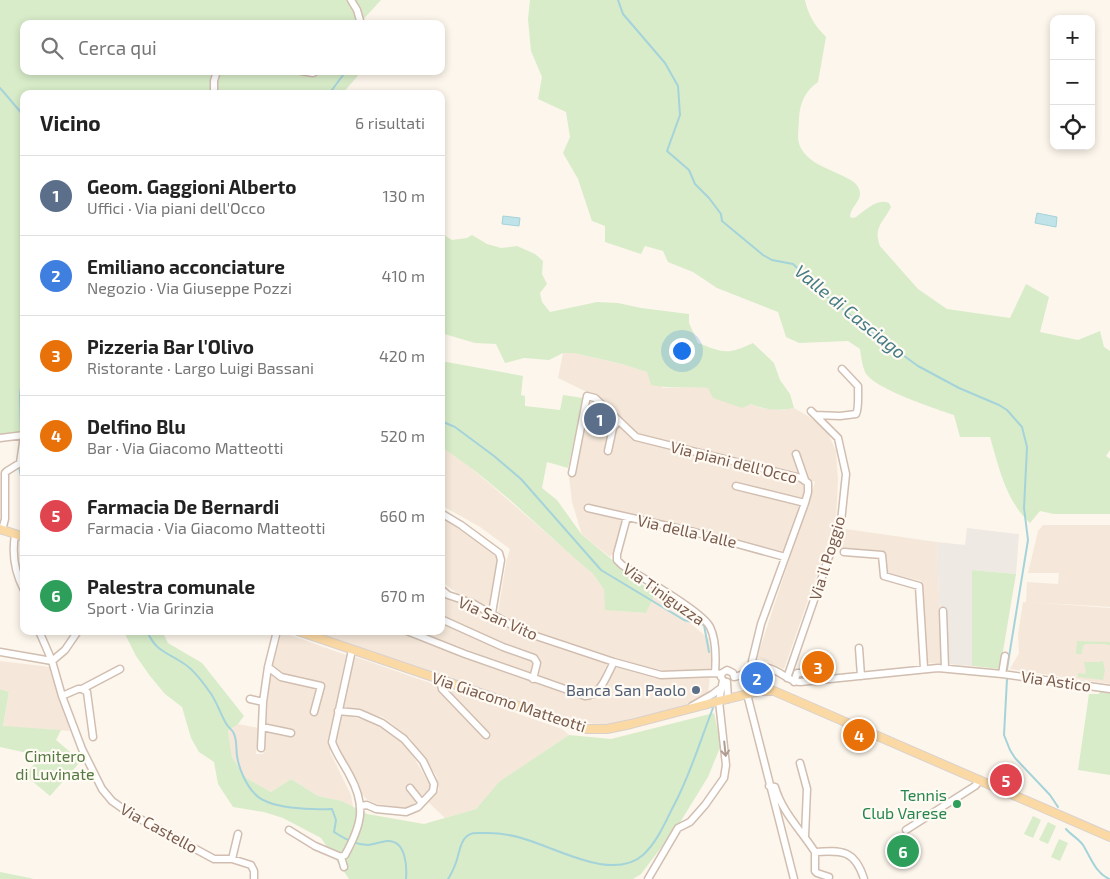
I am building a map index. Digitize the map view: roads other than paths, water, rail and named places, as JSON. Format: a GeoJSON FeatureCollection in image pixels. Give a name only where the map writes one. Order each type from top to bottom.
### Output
{"type":"FeatureCollection","features":[{"type":"Feature","properties":{"kind":"main road"},"geometry":{"type":"LineString","coordinates":[[1,529],[20,536]]}},
{"type":"Feature","properties":{"kind":"main road","name":"Via Giacomo Matteotti"},"geometry":{"type":"LineString","coordinates":[[309,635],[586,729],[608,729],[747,694],[769,690],[778,692],[1109,836]]}},
{"type":"Feature","properties":{"kind":"street"},"geometry":{"type":"LineString","coordinates":[[351,0],[360,20]]}},
{"type":"Feature","properties":{"kind":"street"},"geometry":{"type":"LineString","coordinates":[[214,90],[216,75]]}},
{"type":"Feature","properties":{"kind":"street","name":"Via il Poggio"},"geometry":{"type":"LineString","coordinates":[[787,678],[841,522],[846,474],[843,454],[838,438],[813,413],[840,416],[856,414],[858,410],[858,386],[842,369]]}},
{"type":"Feature","properties":{"kind":"street","name":"Via piani dell'Occo"},"geometry":{"type":"LineString","coordinates":[[572,473],[587,396],[595,398],[636,437],[806,480],[808,489],[805,503],[760,624],[752,661],[753,671]]}},
{"type":"Feature","properties":{"kind":"street"},"geometry":{"type":"LineString","coordinates":[[608,451],[613,428],[618,421]]}},
{"type":"Feature","properties":{"kind":"street"},"geometry":{"type":"LineString","coordinates":[[0,438],[20,436]]}},
{"type":"Feature","properties":{"kind":"street"},"geometry":{"type":"LineString","coordinates":[[796,454],[806,480]]}},
{"type":"Feature","properties":{"kind":"street"},"geometry":{"type":"LineString","coordinates":[[1,529],[5,519],[4,479],[6,470],[14,468],[20,463]]}},
{"type":"Feature","properties":{"kind":"street"},"geometry":{"type":"LineString","coordinates":[[736,486],[805,503]]}},
{"type":"Feature","properties":{"kind":"street","name":"Via della Valle"},"geometry":{"type":"LineString","coordinates":[[588,508],[694,532],[785,557]]}},
{"type":"Feature","properties":{"kind":"street"},"geometry":{"type":"LineString","coordinates":[[445,515],[475,534],[499,553],[501,560],[492,613]]}},
{"type":"Feature","properties":{"kind":"street","name":"Via Tiniguzza"},"geometry":{"type":"LineString","coordinates":[[627,517],[617,560],[696,612],[708,624],[721,677]]}},
{"type":"Feature","properties":{"kind":"street"},"geometry":{"type":"LineString","coordinates":[[15,535],[16,571],[20,580]]}},
{"type":"Feature","properties":{"kind":"street"},"geometry":{"type":"LineString","coordinates":[[844,552],[882,556],[884,576],[919,586],[924,668]]}},
{"type":"Feature","properties":{"kind":"street","name":"Via San Vito"},"geometry":{"type":"LineString","coordinates":[[445,592],[472,602],[524,632],[614,662],[661,675],[721,677],[724,671],[727,670],[734,677]]}},
{"type":"Feature","properties":{"kind":"street"},"geometry":{"type":"LineString","coordinates":[[943,610],[946,668]]}},
{"type":"Feature","properties":{"kind":"street"},"geometry":{"type":"LineString","coordinates":[[445,621],[503,647],[534,658],[537,663],[533,679]]}},
{"type":"Feature","properties":{"kind":"street","name":"Via Castello"},"geometry":{"type":"LineString","coordinates":[[41,635],[52,661],[62,696],[82,749],[102,789],[112,801],[129,813],[214,859],[232,858],[251,865],[254,871],[254,879]]}},
{"type":"Feature","properties":{"kind":"street"},"geometry":{"type":"LineString","coordinates":[[0,652],[52,661],[66,650],[77,635]]}},
{"type":"Feature","properties":{"kind":"street"},"geometry":{"type":"LineString","coordinates":[[260,748],[263,702],[268,667],[276,635]]}},
{"type":"Feature","properties":{"kind":"street"},"geometry":{"type":"LineString","coordinates":[[417,635],[533,679],[585,696],[593,696],[598,692],[614,662]]}},
{"type":"Feature","properties":{"kind":"street"},"geometry":{"type":"LineString","coordinates":[[859,648],[862,676]]}},
{"type":"Feature","properties":{"kind":"street"},"geometry":{"type":"LineString","coordinates":[[341,858],[350,846],[358,827],[361,806],[361,800],[350,776],[336,754],[332,742],[352,650]]}},
{"type":"Feature","properties":{"kind":"street"},"geometry":{"type":"LineString","coordinates":[[1002,674],[1006,656]]}},
{"type":"Feature","properties":{"kind":"street"},"geometry":{"type":"LineString","coordinates":[[268,667],[281,678],[321,686],[314,712]]}},
{"type":"Feature","properties":{"kind":"street"},"geometry":{"type":"LineString","coordinates":[[721,677],[730,681],[734,677],[761,668],[770,669],[787,678]]}},
{"type":"Feature","properties":{"kind":"street","name":"Via Astico"},"geometry":{"type":"LineString","coordinates":[[787,678],[794,682],[797,674],[811,673],[815,681],[924,668],[946,668],[1110,689]]}},
{"type":"Feature","properties":{"kind":"street"},"geometry":{"type":"LineString","coordinates":[[62,696],[82,689],[120,669]]}},
{"type":"Feature","properties":{"kind":"street"},"geometry":{"type":"LineString","coordinates":[[648,879],[678,828],[690,822],[724,778],[726,765],[719,701],[721,677]]}},
{"type":"Feature","properties":{"kind":"street"},"geometry":{"type":"LineString","coordinates":[[721,677],[728,699]]}},
{"type":"Feature","properties":{"kind":"street"},"geometry":{"type":"LineString","coordinates":[[440,680],[442,689],[486,735]]}},
{"type":"Feature","properties":{"kind":"street"},"geometry":{"type":"LineString","coordinates":[[679,712],[721,688]]}},
{"type":"Feature","properties":{"kind":"street"},"geometry":{"type":"LineString","coordinates":[[82,689],[86,692],[93,737]]}},
{"type":"Feature","properties":{"kind":"street"},"geometry":{"type":"LineString","coordinates":[[747,694],[794,879]]}},
{"type":"Feature","properties":{"kind":"street"},"geometry":{"type":"LineString","coordinates":[[250,699],[263,702]]}},
{"type":"Feature","properties":{"kind":"street"},"geometry":{"type":"LineString","coordinates":[[338,711],[359,713],[382,723],[404,739],[422,761],[434,784],[432,791],[418,807],[406,812],[376,809],[367,805],[361,806]]}},
{"type":"Feature","properties":{"kind":"street"},"geometry":{"type":"LineString","coordinates":[[262,727],[291,733]]}},
{"type":"Feature","properties":{"kind":"street"},"geometry":{"type":"LineString","coordinates":[[800,763],[808,788],[805,836]]}},
{"type":"Feature","properties":{"kind":"street"},"geometry":{"type":"LineString","coordinates":[[906,830],[975,786],[980,780]]}},
{"type":"Feature","properties":{"kind":"street"},"geometry":{"type":"LineString","coordinates":[[769,786],[775,786],[790,819],[805,836],[815,852],[817,873],[829,877]]}},
{"type":"Feature","properties":{"kind":"street"},"geometry":{"type":"LineString","coordinates":[[410,788],[421,802]]}},
{"type":"Feature","properties":{"kind":"street"},"geometry":{"type":"LineString","coordinates":[[289,830],[315,846],[341,858],[344,867]]}},
{"type":"Feature","properties":{"kind":"street"},"geometry":{"type":"LineString","coordinates":[[232,858],[238,834]]}},
{"type":"Feature","properties":{"kind":"street"},"geometry":{"type":"LineString","coordinates":[[815,852],[833,850],[846,853],[856,860],[861,868],[864,879]]}},
{"type":"Feature","properties":{"kind":"water"},"geometry":{"type":"Polygon","coordinates":[[[1037,213],[1057,217],[1056,227],[1035,223],[1037,213]]]}},
{"type":"Feature","properties":{"kind":"water"},"geometry":{"type":"Polygon","coordinates":[[[503,216],[520,218],[519,226],[502,224],[503,216]]]}},
{"type":"Feature","properties":{"kind":"waterway","name":"Valle di Casciago"},"geometry":{"type":"LineString","coordinates":[[618,0],[623,14],[665,63],[678,86],[680,115],[667,151],[689,170],[695,184],[721,214],[722,221],[763,255],[772,260],[793,264],[829,298],[871,332],[918,366],[959,388],[999,405],[1007,410],[1022,427],[1027,447],[1024,508],[1028,540],[1007,669]]}},
{"type":"Feature","properties":{"kind":"waterway"},"geometry":{"type":"LineString","coordinates":[[332,90],[343,75]]}},
{"type":"Feature","properties":{"kind":"waterway"},"geometry":{"type":"LineString","coordinates":[[0,88],[20,111]]}},
{"type":"Feature","properties":{"kind":"waterway"},"geometry":{"type":"LineString","coordinates":[[445,423],[455,427],[521,479],[601,570],[684,620],[704,625],[709,652]]}},
{"type":"Feature","properties":{"kind":"waterway"},"geometry":{"type":"LineString","coordinates":[[19,467],[20,472]]}},
{"type":"Feature","properties":{"kind":"waterway"},"geometry":{"type":"LineString","coordinates":[[149,635],[162,651],[190,669],[212,695],[236,739],[237,756],[241,771],[255,794],[261,799],[280,806],[302,809],[332,809],[336,820],[334,832],[346,839],[364,845],[387,841],[393,842],[402,849],[406,867],[406,879]]}},
{"type":"Feature","properties":{"kind":"waterway","name":"Valle di Casciago"},"geometry":{"type":"LineString","coordinates":[[1007,679],[1004,735],[1015,758],[1050,795],[1058,807]]}},
{"type":"Feature","properties":{"kind":"waterway"},"geometry":{"type":"LineString","coordinates":[[448,879],[456,862],[460,846],[468,835],[474,833],[497,833],[518,837],[577,858],[606,865],[632,862],[643,855],[657,838],[679,795],[690,771],[713,708]]}},
{"type":"Feature","properties":{"kind":"waterway","name":"Valle di Casciago"},"geometry":{"type":"LineString","coordinates":[[1066,829],[1081,843],[1100,873],[1109,879]]}},
{"type":"Feature","properties":{"kind":"place","name":"Geom. Gaggioni Alberto"},"geometry":{"type":"Point","coordinates":[600,419]}},
{"type":"Feature","properties":{"kind":"place","name":"Pizzeria Bar l'Olivo"},"geometry":{"type":"Point","coordinates":[818,667]}},
{"type":"Feature","properties":{"kind":"place","name":"Emiliano acconciature"},"geometry":{"type":"Point","coordinates":[757,678]}},
{"type":"Feature","properties":{"kind":"place","name":"Banca San Paolo"},"geometry":{"type":"Point","coordinates":[696,690]}},
{"type":"Feature","properties":{"kind":"place","name":"Delfino Blu"},"geometry":{"type":"Point","coordinates":[859,735]}},
{"type":"Feature","properties":{"kind":"place","name":"Farmacia De Bernardi"},"geometry":{"type":"Point","coordinates":[1006,780]}},
{"type":"Feature","properties":{"kind":"place","name":"Tennis Club Varese"},"geometry":{"type":"Point","coordinates":[957,804]}},
{"type":"Feature","properties":{"kind":"place","name":"Palestra comunale"},"geometry":{"type":"Point","coordinates":[903,851]}},
{"type":"Feature","properties":{"kind":"park label","name":"Cimitero di Luvinate"},"geometry":{"type":"Point","coordinates":[55,765]}}]}
